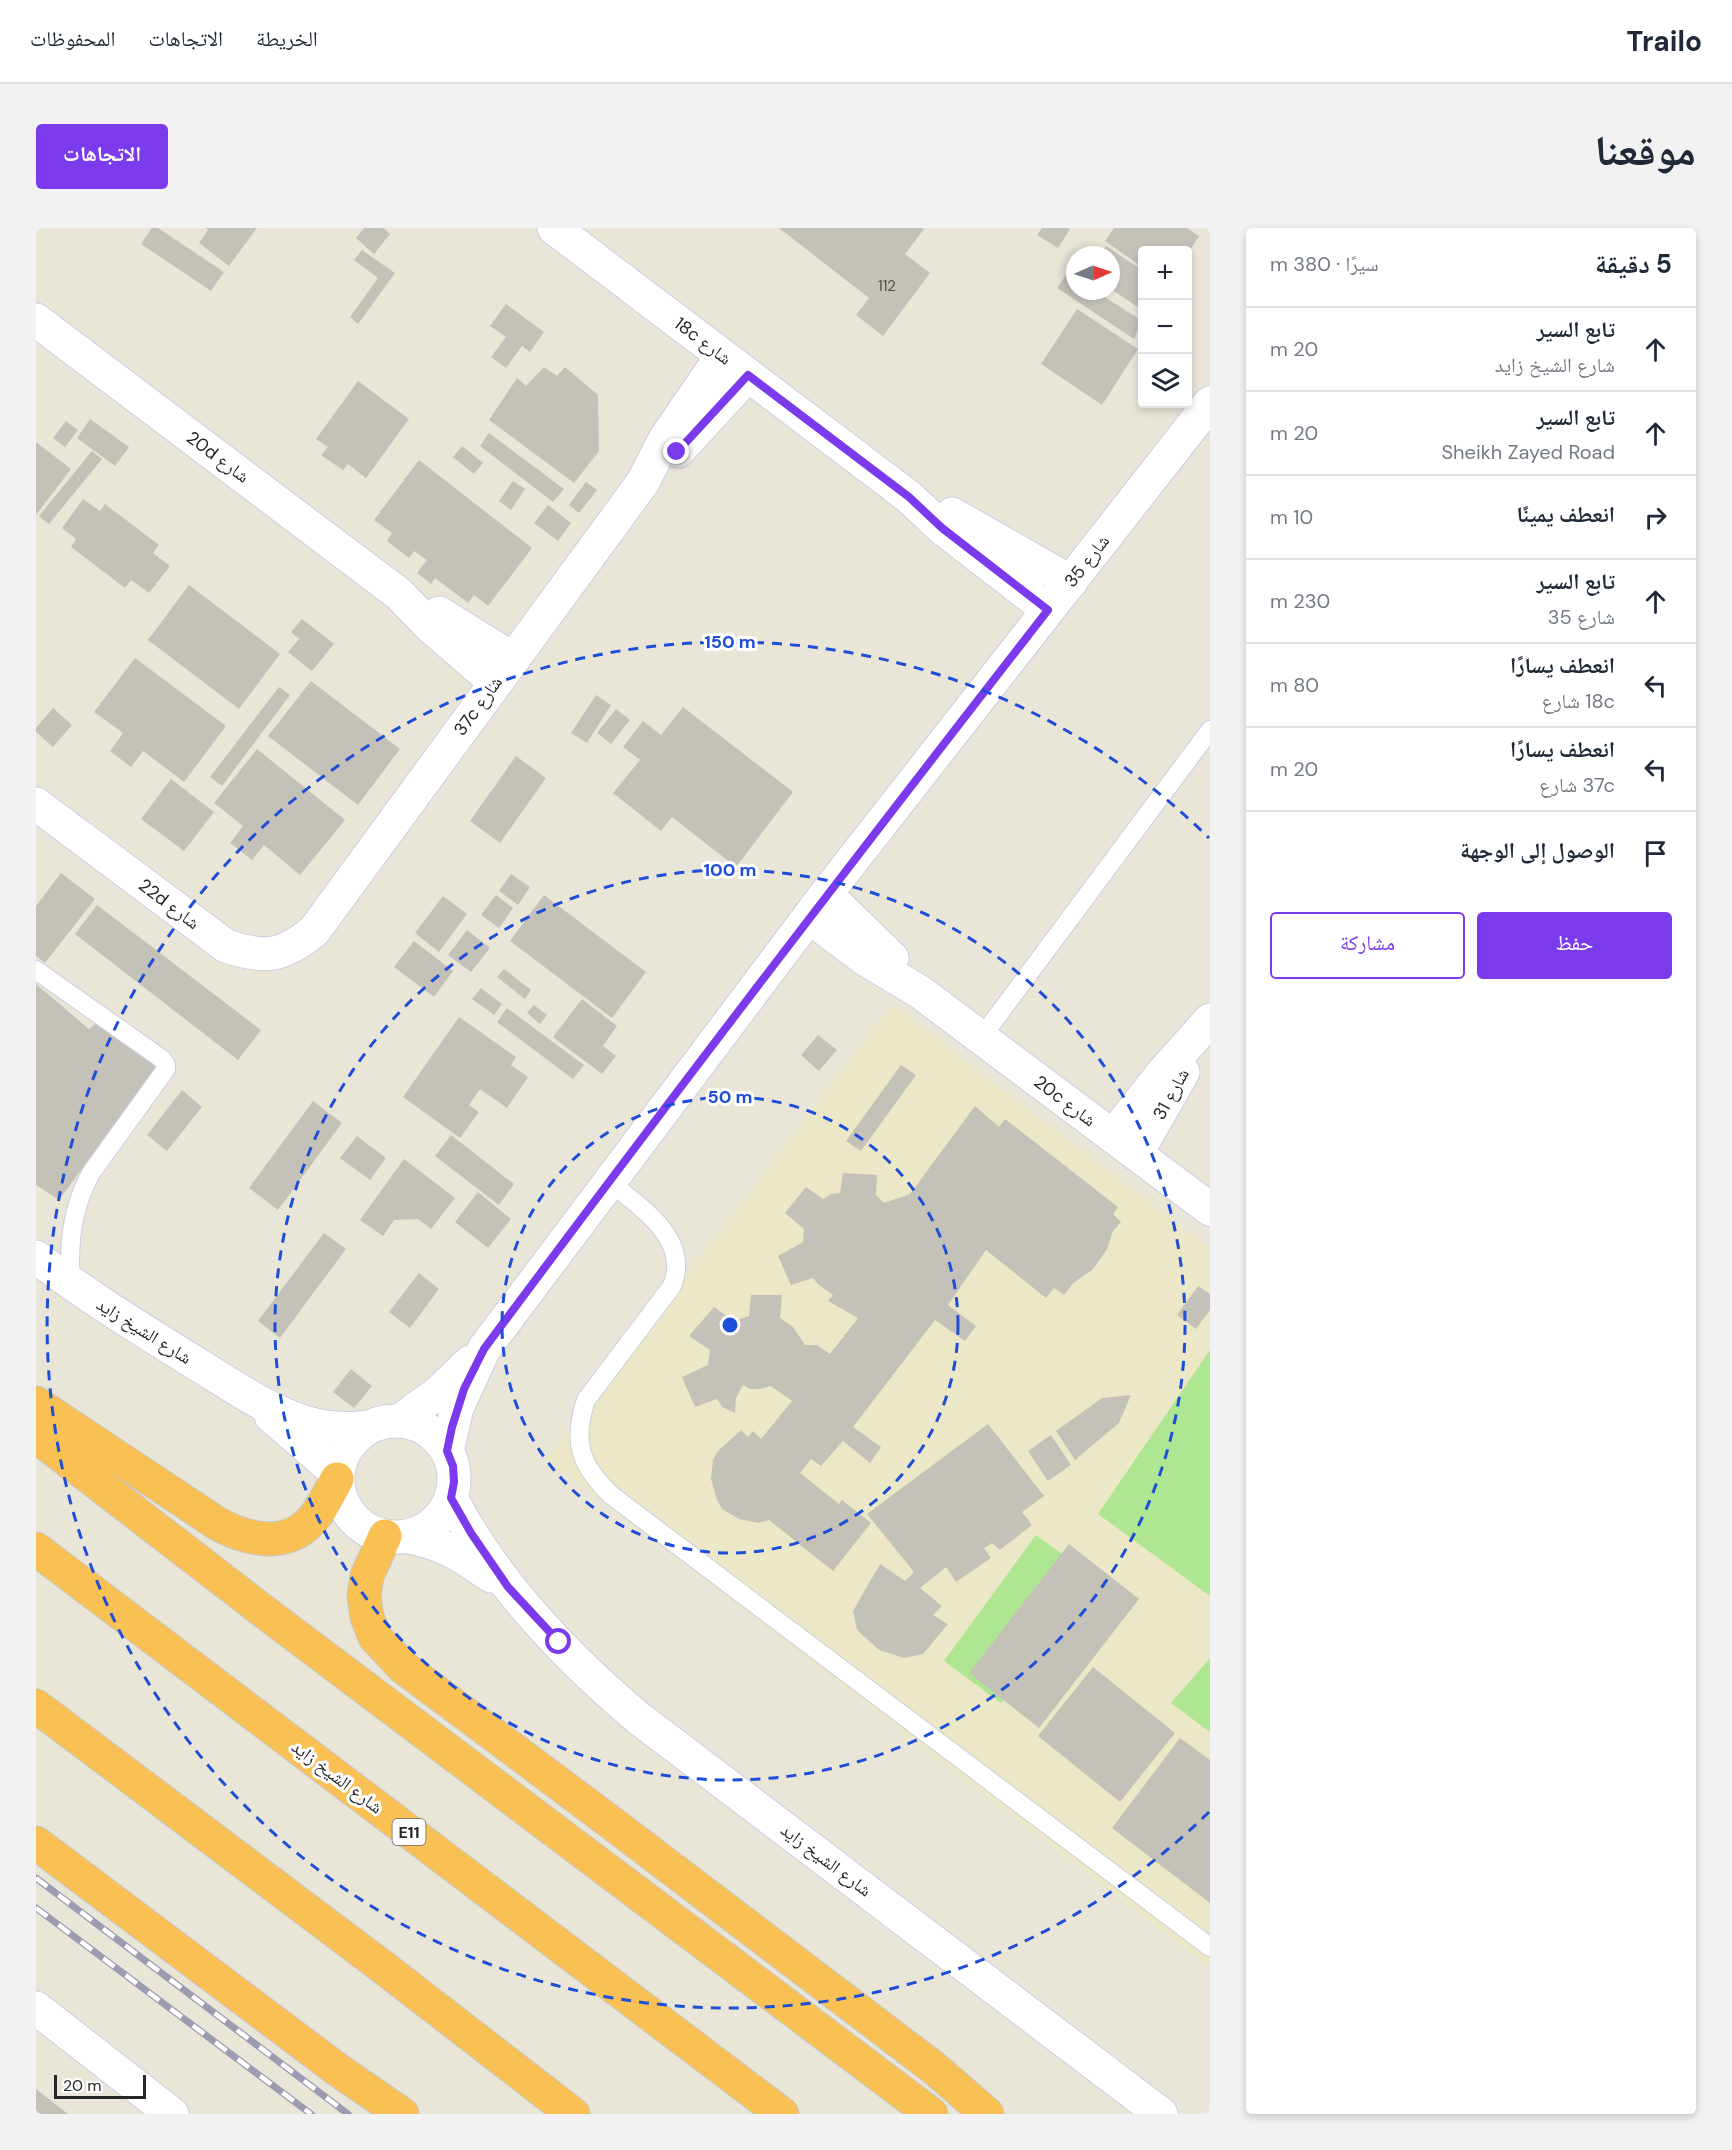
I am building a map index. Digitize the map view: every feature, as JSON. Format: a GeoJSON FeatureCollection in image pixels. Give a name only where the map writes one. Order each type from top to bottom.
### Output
{"type":"FeatureCollection","features":[{"type":"Feature","properties":{"kind":"highway"},"geometry":{"type":"LineString","coordinates":[[36,1402],[218,1524],[235,1533],[256,1538],[278,1539],[294,1534],[307,1525],[321,1509],[337,1476]]}},
{"type":"Feature","properties":{"kind":"highway"},"geometry":{"type":"LineString","coordinates":[[36,1436],[276,1621],[931,2114]]}},
{"type":"Feature","properties":{"kind":"highway"},"geometry":{"type":"LineString","coordinates":[[395,1536],[366,1576],[364,1596],[367,1617],[375,1637],[403,1667],[934,2068],[987,2114]]}},
{"type":"Feature","properties":{"kind":"highway","name":"شارع الشيخ زايد"},"geometry":{"type":"LineString","coordinates":[[36,1549],[783,2114]]}},
{"type":"Feature","properties":{"kind":"highway"},"geometry":{"type":"LineString","coordinates":[[36,1706],[384,1968],[573,2114]]}},
{"type":"Feature","properties":{"kind":"highway"},"geometry":{"type":"LineString","coordinates":[[36,1843],[338,2070],[402,2114]]}},
{"type":"Feature","properties":{"kind":"street","name":"18c شارع"},"geometry":{"type":"LineString","coordinates":[[554,228],[909,497],[942,528],[1048,610]]}},
{"type":"Feature","properties":{"kind":"street","name":"20d شارع"},"geometry":{"type":"LineString","coordinates":[[36,320],[399,594],[457,623],[504,671]]}},
{"type":"Feature","properties":{"kind":"street","name":"37c شارع"},"geometry":{"type":"LineString","coordinates":[[314,931],[643,482],[665,439],[735,366]]}},
{"type":"Feature","properties":{"kind":"street","name":"شارع 35"},"geometry":{"type":"LineString","coordinates":[[401,1420],[440,1391],[484,1349],[818,905],[1210,403]]}},
{"type":"Feature","properties":{"kind":"street","name":"18c شارع"},"geometry":{"type":"LineString","coordinates":[[909,497],[953,515],[1071,582]]}},
{"type":"Feature","properties":{"kind":"street","name":"22d شارع"},"geometry":{"type":"LineString","coordinates":[[39,813],[226,946],[249,954],[273,953],[296,945],[314,931]]}},
{"type":"Feature","properties":{"kind":"street","name":"20c شارع"},"geometry":{"type":"LineString","coordinates":[[818,905],[865,959],[920,992],[1210,1209]]}},
{"type":"Feature","properties":{"kind":"street","name":"شارع 31"},"geometry":{"type":"LineString","coordinates":[[1124,1145],[1174,1090],[1205,1026]]}},
{"type":"Feature","properties":{"kind":"street","name":"شارع الشيخ زايد"},"geometry":{"type":"LineString","coordinates":[[36,1257],[128,1322],[255,1400]]}},
{"type":"Feature","properties":{"kind":"street","name":"شارع 35"},"geometry":{"type":"LineString","coordinates":[[447,1451],[457,1408],[484,1349]]}},
{"type":"Feature","properties":{"kind":"street"},"geometry":{"type":"LineString","coordinates":[[255,1400],[302,1422],[324,1427],[346,1430],[367,1427],[384,1421],[401,1420],[415,1423],[439,1439],[453,1466],[454,1482],[451,1498],[434,1523],[421,1531],[395,1536]]}},
{"type":"Feature","properties":{"kind":"street"},"geometry":{"type":"LineString","coordinates":[[255,1400],[337,1476]]}},
{"type":"Feature","properties":{"kind":"street"},"geometry":{"type":"LineString","coordinates":[[367,1427],[353,1439],[342,1455],[337,1476],[339,1492],[351,1516],[372,1532],[429,1541],[451,1549],[508,1587]]}},
{"type":"Feature","properties":{"kind":"street"},"geometry":{"type":"LineString","coordinates":[[451,1498],[471,1533],[508,1587]]}},
{"type":"Feature","properties":{"kind":"street","name":"شارع الشيخ زايد"},"geometry":{"type":"LineString","coordinates":[[508,1587],[584,1669],[637,1717],[1161,2114]]}},
{"type":"Feature","properties":{"kind":"street"},"geometry":{"type":"LineString","coordinates":[[36,2008],[172,2114]]}},
{"type":"Feature","properties":{"kind":"lane"},"geometry":{"type":"LineString","coordinates":[[981,1038],[1210,730]]}},
{"type":"Feature","properties":{"kind":"lane"},"geometry":{"type":"LineString","coordinates":[[36,970],[162,1059],[166,1065],[166,1069],[71,1197],[71,1282]]}},
{"type":"Feature","properties":{"kind":"lane"},"geometry":{"type":"LineString","coordinates":[[609,1181],[666,1233],[674,1246],[677,1275],[672,1286],[586,1400],[579,1421],[579,1443],[585,1463],[597,1482],[611,1495],[1210,1947]]}},
{"type":"Feature","properties":{"kind":"shaded area"},"geometry":{"type":"Polygon","coordinates":[[[892,1005],[1210,1249],[1210,1967],[547,1459],[892,1005]]]}},
{"type":"Feature","properties":{"kind":"green space"},"geometry":{"type":"Polygon","coordinates":[[[1210,1350],[1210,1596],[1098,1514],[1210,1350]]]}},
{"type":"Feature","properties":{"kind":"green space"},"geometry":{"type":"Polygon","coordinates":[[[1036,1535],[1095,1578],[1001,1703],[944,1661],[1036,1535]]]}},
{"type":"Feature","properties":{"kind":"green space"},"geometry":{"type":"Polygon","coordinates":[[[1210,1658],[1210,1732],[1171,1703],[1210,1658]]]}},
{"type":"Feature","properties":{"kind":"building"},"geometry":{"type":"Polygon","coordinates":[[[152,228],[158,228],[224,272],[211,291],[141,244],[152,228]]]}},
{"type":"Feature","properties":{"kind":"building"},"geometry":{"type":"Polygon","coordinates":[[[205,228],[257,228],[229,266],[199,243],[208,230],[205,228]]]}},
{"type":"Feature","properties":{"kind":"building"},"geometry":{"type":"Polygon","coordinates":[[[364,228],[383,228],[390,234],[374,254],[356,238],[364,228]]]}},
{"type":"Feature","properties":{"kind":"building"},"geometry":{"type":"Polygon","coordinates":[[[779,228],[922,228],[924,229],[905,254],[930,273],[883,336],[856,315],[869,298],[779,228]]]}},
{"type":"Feature","properties":{"kind":"building"},"geometry":{"type":"Polygon","coordinates":[[[1042,228],[1070,229],[1058,248],[1037,235],[1042,228]]]}},
{"type":"Feature","properties":{"kind":"building"},"geometry":{"type":"Polygon","coordinates":[[[1114,228],[1187,228],[1199,236],[1192,247],[1138,246],[1138,264],[1120,252],[1120,246],[1112,246],[1105,241],[1114,228]]]}},
{"type":"Feature","properties":{"kind":"building"},"geometry":{"type":"Polygon","coordinates":[[[362,250],[395,273],[358,324],[350,317],[378,278],[354,260],[362,250]]]}},
{"type":"Feature","properties":{"kind":"building"},"geometry":{"type":"Polygon","coordinates":[[[1120,255],[1138,267],[1138,307],[1120,295],[1120,255]]]}},
{"type":"Feature","properties":{"kind":"building"},"geometry":{"type":"Polygon","coordinates":[[[1066,275],[1066,294],[1057,288],[1066,275]]]}},
{"type":"Feature","properties":{"kind":"building"},"geometry":{"type":"Polygon","coordinates":[[[1075,300],[1110,300],[1138,318],[1138,330],[1134,339],[1075,300]]]}},
{"type":"Feature","properties":{"kind":"building"},"geometry":{"type":"Polygon","coordinates":[[[506,304],[544,332],[530,352],[522,346],[506,368],[491,357],[506,337],[490,326],[506,304]]]}},
{"type":"Feature","properties":{"kind":"building"},"geometry":{"type":"Polygon","coordinates":[[[1077,309],[1138,349],[1102,405],[1041,364],[1077,309]]]}},
{"type":"Feature","properties":{"kind":"building"},"geometry":{"type":"Polygon","coordinates":[[[544,367],[557,376],[565,367],[598,395],[599,451],[574,483],[489,420],[517,378],[526,386],[544,367]]]}},
{"type":"Feature","properties":{"kind":"building"},"geometry":{"type":"Polygon","coordinates":[[[358,381],[409,419],[366,478],[348,464],[343,470],[321,455],[328,447],[316,439],[358,381]]]}},
{"type":"Feature","properties":{"kind":"building"},"geometry":{"type":"Polygon","coordinates":[[[90,419],[129,447],[115,466],[77,438],[90,419]]]}},
{"type":"Feature","properties":{"kind":"building"},"geometry":{"type":"Polygon","coordinates":[[[66,421],[78,430],[65,447],[53,438],[66,421]]]}},
{"type":"Feature","properties":{"kind":"building"},"geometry":{"type":"Polygon","coordinates":[[[489,433],[564,489],[553,502],[480,446],[489,433]]]}},
{"type":"Feature","properties":{"kind":"building"},"geometry":{"type":"Polygon","coordinates":[[[36,442],[71,469],[36,515],[36,442]]]}},
{"type":"Feature","properties":{"kind":"building"},"geometry":{"type":"Polygon","coordinates":[[[462,446],[483,463],[474,474],[453,457],[462,446]]]}},
{"type":"Feature","properties":{"kind":"building"},"geometry":{"type":"Polygon","coordinates":[[[92,451],[102,459],[49,524],[39,516],[92,451]]]}},
{"type":"Feature","properties":{"kind":"building"},"geometry":{"type":"Polygon","coordinates":[[[419,460],[532,548],[488,606],[474,595],[468,603],[435,578],[431,584],[417,573],[427,560],[414,551],[409,558],[387,541],[392,533],[374,520],[419,460]]]}},
{"type":"Feature","properties":{"kind":"building"},"geometry":{"type":"Polygon","coordinates":[[[513,481],[525,489],[511,510],[499,501],[513,481]]]}},
{"type":"Feature","properties":{"kind":"building"},"geometry":{"type":"Polygon","coordinates":[[[586,482],[597,490],[579,513],[569,505],[586,482]]]}},
{"type":"Feature","properties":{"kind":"building"},"geometry":{"type":"Polygon","coordinates":[[[83,499],[100,511],[105,504],[159,545],[153,553],[170,566],[149,593],[131,580],[125,588],[71,547],[76,539],[62,528],[83,499]]]}},
{"type":"Feature","properties":{"kind":"building"},"geometry":{"type":"Polygon","coordinates":[[[548,505],[571,523],[558,541],[534,523],[548,505]]]}},
{"type":"Feature","properties":{"kind":"building"},"geometry":{"type":"Polygon","coordinates":[[[189,585],[280,654],[239,709],[148,640],[189,585]]]}},
{"type":"Feature","properties":{"kind":"building"},"geometry":{"type":"Polygon","coordinates":[[[302,619],[334,644],[312,671],[288,652],[299,639],[291,632],[302,619]]]}},
{"type":"Feature","properties":{"kind":"building"},"geometry":{"type":"Polygon","coordinates":[[[135,658],[226,726],[184,782],[143,751],[131,767],[110,751],[123,733],[94,712],[135,658]]]}},
{"type":"Feature","properties":{"kind":"building"},"geometry":{"type":"Polygon","coordinates":[[[311,681],[400,749],[358,805],[268,736],[311,681]]]}},
{"type":"Feature","properties":{"kind":"building"},"geometry":{"type":"Polygon","coordinates":[[[279,687],[290,695],[222,786],[210,777],[279,687]]]}},
{"type":"Feature","properties":{"kind":"building"},"geometry":{"type":"Polygon","coordinates":[[[596,695],[611,705],[587,743],[571,733],[596,695]]]}},
{"type":"Feature","properties":{"kind":"building"},"geometry":{"type":"Polygon","coordinates":[[[683,707],[793,792],[736,867],[672,817],[661,831],[613,793],[640,760],[623,747],[643,721],[661,735],[683,707]]]}},
{"type":"Feature","properties":{"kind":"building"},"geometry":{"type":"Polygon","coordinates":[[[53,708],[72,725],[53,747],[36,732],[36,728],[53,708]]]}},
{"type":"Feature","properties":{"kind":"building"},"geometry":{"type":"Polygon","coordinates":[[[616,709],[630,720],[611,744],[597,733],[616,709]]]}},
{"type":"Feature","properties":{"kind":"building"},"geometry":{"type":"Polygon","coordinates":[[[257,749],[345,820],[300,875],[264,845],[252,860],[230,843],[243,826],[214,803],[257,749]]]}},
{"type":"Feature","properties":{"kind":"building"},"geometry":{"type":"Polygon","coordinates":[[[516,756],[546,778],[500,843],[470,821],[516,756]]]}},
{"type":"Feature","properties":{"kind":"building"},"geometry":{"type":"Polygon","coordinates":[[[171,779],[214,812],[184,851],[141,819],[171,779]]]}},
{"type":"Feature","properties":{"kind":"building"},"geometry":{"type":"Polygon","coordinates":[[[61,873],[95,899],[45,963],[36,956],[36,906],[61,873]]]}},
{"type":"Feature","properties":{"kind":"building"},"geometry":{"type":"Polygon","coordinates":[[[511,874],[530,887],[518,905],[499,891],[511,874]]]}},
{"type":"Feature","properties":{"kind":"building"},"geometry":{"type":"Polygon","coordinates":[[[496,895],[513,908],[499,928],[481,915],[496,895]]]}},
{"type":"Feature","properties":{"kind":"building"},"geometry":{"type":"Polygon","coordinates":[[[544,895],[646,972],[612,1018],[510,941],[544,895]]]}},
{"type":"Feature","properties":{"kind":"building"},"geometry":{"type":"Polygon","coordinates":[[[443,896],[467,914],[439,952],[415,933],[443,896]]]}},
{"type":"Feature","properties":{"kind":"building"},"geometry":{"type":"Polygon","coordinates":[[[97,905],[261,1030],[238,1060],[75,934],[97,905]]]}},
{"type":"Feature","properties":{"kind":"building"},"geometry":{"type":"Polygon","coordinates":[[[467,930],[490,948],[471,972],[448,955],[467,930]]]}},
{"type":"Feature","properties":{"kind":"building"},"geometry":{"type":"Polygon","coordinates":[[[414,941],[453,971],[434,997],[394,967],[414,941]]]}},
{"type":"Feature","properties":{"kind":"building"},"geometry":{"type":"Polygon","coordinates":[[[504,969],[531,990],[525,999],[497,977],[504,969]]]}},
{"type":"Feature","properties":{"kind":"building"},"geometry":{"type":"Polygon","coordinates":[[[36,984],[89,1029],[100,1021],[158,1065],[59,1200],[36,1185],[36,984]]]}},
{"type":"Feature","properties":{"kind":"building"},"geometry":{"type":"Polygon","coordinates":[[[481,988],[502,1004],[494,1015],[472,999],[481,988]]]}},
{"type":"Feature","properties":{"kind":"building"},"geometry":{"type":"Polygon","coordinates":[[[582,999],[617,1026],[603,1046],[616,1056],[602,1074],[553,1037],[582,999]]]}},
{"type":"Feature","properties":{"kind":"building"},"geometry":{"type":"Polygon","coordinates":[[[534,1005],[547,1015],[540,1024],[527,1013],[534,1005]]]}},
{"type":"Feature","properties":{"kind":"building"},"geometry":{"type":"Polygon","coordinates":[[[507,1008],[584,1065],[573,1079],[497,1022],[507,1008]]]}},
{"type":"Feature","properties":{"kind":"building"},"geometry":{"type":"Polygon","coordinates":[[[459,1017],[516,1057],[511,1065],[528,1077],[507,1108],[480,1089],[469,1105],[479,1112],[460,1138],[403,1097],[459,1017]]]}},
{"type":"Feature","properties":{"kind":"building"},"geometry":{"type":"Polygon","coordinates":[[[818,1035],[837,1050],[819,1071],[801,1055],[818,1035]]]}},
{"type":"Feature","properties":{"kind":"building"},"geometry":{"type":"Polygon","coordinates":[[[901,1065],[916,1075],[861,1151],[846,1141],[901,1065]]]}},
{"type":"Feature","properties":{"kind":"building"},"geometry":{"type":"Polygon","coordinates":[[[182,1090],[202,1107],[167,1151],[147,1135],[182,1090]]]}},
{"type":"Feature","properties":{"kind":"building"},"geometry":{"type":"Polygon","coordinates":[[[313,1101],[342,1123],[278,1210],[249,1188],[313,1101]]]}},
{"type":"Feature","properties":{"kind":"building"},"geometry":{"type":"Polygon","coordinates":[[[975,1106],[999,1127],[1005,1119],[1118,1207],[1113,1214],[1121,1222],[1113,1231],[1107,1249],[1092,1270],[1073,1283],[1064,1295],[1054,1288],[1046,1298],[986,1250],[948,1305],[976,1326],[965,1341],[935,1320],[853,1427],[881,1447],[870,1463],[843,1441],[821,1466],[811,1459],[800,1473],[839,1504],[842,1500],[871,1523],[833,1571],[769,1520],[758,1523],[739,1519],[722,1509],[711,1479],[713,1460],[718,1451],[741,1430],[748,1437],[753,1431],[761,1439],[792,1401],[771,1386],[750,1389],[743,1385],[736,1398],[735,1413],[722,1407],[717,1399],[695,1407],[682,1377],[708,1365],[710,1350],[689,1336],[714,1307],[734,1321],[749,1316],[751,1295],[782,1295],[780,1318],[793,1327],[805,1345],[817,1345],[830,1354],[858,1318],[828,1301],[833,1295],[813,1278],[791,1285],[778,1256],[803,1242],[804,1229],[785,1213],[806,1187],[823,1199],[831,1194],[840,1193],[843,1173],[877,1175],[876,1195],[884,1203],[910,1194],[975,1106]]]}},
{"type":"Feature","properties":{"kind":"building"},"geometry":{"type":"Polygon","coordinates":[[[451,1135],[514,1184],[499,1205],[435,1156],[451,1135]]]}},
{"type":"Feature","properties":{"kind":"building"},"geometry":{"type":"Polygon","coordinates":[[[357,1136],[386,1158],[370,1180],[340,1158],[357,1136]]]}},
{"type":"Feature","properties":{"kind":"building"},"geometry":{"type":"Polygon","coordinates":[[[404,1159],[455,1198],[431,1229],[418,1219],[394,1220],[383,1236],[360,1220],[404,1159]]]}},
{"type":"Feature","properties":{"kind":"building"},"geometry":{"type":"Polygon","coordinates":[[[478,1192],[511,1219],[488,1248],[455,1222],[478,1192]]]}},
{"type":"Feature","properties":{"kind":"building"},"geometry":{"type":"Polygon","coordinates":[[[324,1233],[346,1249],[280,1338],[258,1321],[324,1233]]]}},
{"type":"Feature","properties":{"kind":"building"},"geometry":{"type":"Polygon","coordinates":[[[419,1273],[439,1289],[410,1328],[389,1312],[419,1273]]]}},
{"type":"Feature","properties":{"kind":"building"},"geometry":{"type":"Polygon","coordinates":[[[1198,1286],[1210,1294],[1210,1310],[1196,1329],[1177,1315],[1198,1286]]]}},
{"type":"Feature","properties":{"kind":"building"},"geometry":{"type":"Polygon","coordinates":[[[351,1369],[372,1386],[354,1408],[333,1392],[351,1369]]]}},
{"type":"Feature","properties":{"kind":"building"},"geometry":{"type":"Polygon","coordinates":[[[1131,1395],[1119,1423],[1075,1460],[1056,1431],[1102,1398],[1131,1395]]]}},
{"type":"Feature","properties":{"kind":"building"},"geometry":{"type":"Polygon","coordinates":[[[988,1424],[1044,1496],[1022,1512],[1032,1525],[1000,1550],[992,1543],[984,1548],[991,1558],[956,1582],[946,1567],[920,1588],[942,1606],[933,1615],[948,1624],[923,1654],[904,1658],[879,1650],[857,1630],[853,1611],[880,1564],[905,1581],[914,1572],[867,1514],[988,1424]]]}},
{"type":"Feature","properties":{"kind":"building"},"geometry":{"type":"Polygon","coordinates":[[[1051,1435],[1071,1465],[1048,1481],[1028,1451],[1051,1435]]]}},
{"type":"Feature","properties":{"kind":"building"},"geometry":{"type":"Polygon","coordinates":[[[1069,1544],[1139,1599],[1039,1728],[969,1673],[1069,1544]]]}},
{"type":"Feature","properties":{"kind":"building"},"geometry":{"type":"Polygon","coordinates":[[[1093,1667],[1175,1733],[1120,1802],[1038,1736],[1093,1667]]]}},
{"type":"Feature","properties":{"kind":"building"},"geometry":{"type":"Polygon","coordinates":[[[1180,1738],[1210,1760],[1210,1903],[1112,1828],[1180,1738]]]}},
{"type":"Feature","properties":{"kind":"building"},"geometry":{"type":"Polygon","coordinates":[[[36,2089],[68,2114],[36,2114],[36,2089]]]}},
{"type":"Feature","properties":{"kind":"railway"},"geometry":{"type":"LineString","coordinates":[[36,1878],[348,2114]]}},
{"type":"Feature","properties":{"kind":"railway"},"geometry":{"type":"LineString","coordinates":[[36,1908],[311,2114]]}},
{"type":"Feature","properties":{"kind":"route"},"geometry":{"type":"LineString","coordinates":[[559,1642],[508,1587],[460,1516],[451,1498],[454,1482],[453,1466],[447,1451],[457,1408],[472,1371],[484,1349],[826,894],[1048,610],[942,528],[909,497],[748,375],[677,452]]}}]}
